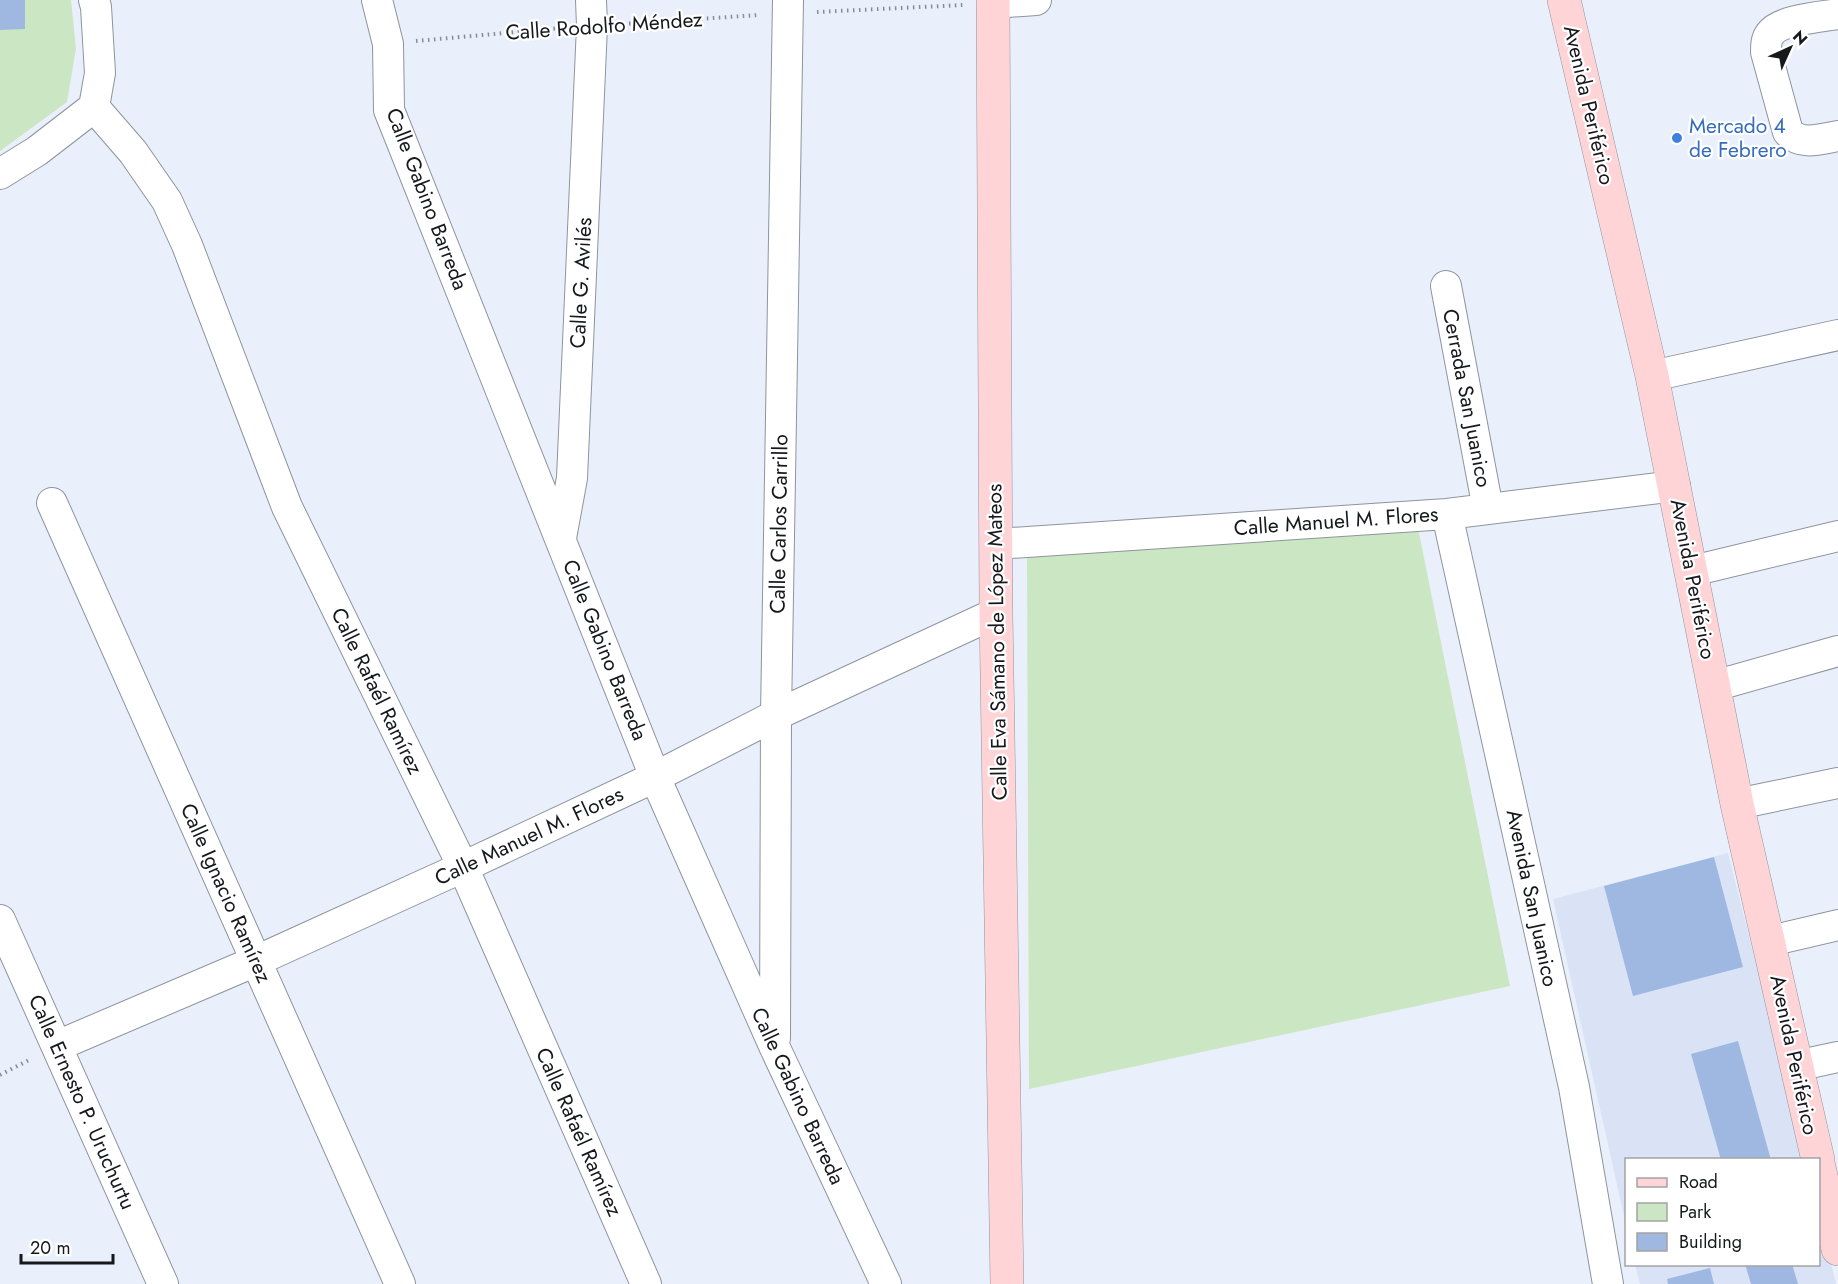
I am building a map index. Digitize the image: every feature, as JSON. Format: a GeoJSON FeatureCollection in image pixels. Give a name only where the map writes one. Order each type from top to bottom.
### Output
{"type":"FeatureCollection","features":[{"type":"Feature","properties":{"kind":"street"},"geometry":{"type":"LineString","coordinates":[[0,174],[37,151],[94,107],[100,73],[94,0]]}},
{"type":"Feature","properties":{"kind":"street","name":"Calle Gabino Barreda"},"geometry":{"type":"LineString","coordinates":[[376,0],[388,44],[389,110],[655,777],[775,1048],[886,1284]]}},
{"type":"Feature","properties":{"kind":"street"},"geometry":{"type":"LineString","coordinates":[[993,2],[1036,0]]}},
{"type":"Feature","properties":{"kind":"street","name":"Avenida Periférico"},"geometry":{"type":"LineString","coordinates":[[1564,0],[1652,376],[1737,804],[1770,940],[1817,1158]]}},
{"type":"Feature","properties":{"kind":"street","name":"Calle Eva Sámano de López Mateos"},"geometry":{"type":"LineString","coordinates":[[993,2],[996,613],[1007,1284]]}},
{"type":"Feature","properties":{"kind":"street","name":"Calle Carlos Carrillo"},"geometry":{"type":"LineString","coordinates":[[775,1048],[776,715],[789,7]]}},
{"type":"Feature","properties":{"kind":"street","name":"Calle G. Avilés"},"geometry":{"type":"LineString","coordinates":[[561,539],[572,478],[592,13]]}},
{"type":"Feature","properties":{"kind":"street"},"geometry":{"type":"LineString","coordinates":[[1838,14],[1784,24],[1769,34],[1766,43],[1766,52],[1788,132],[1794,138],[1802,141],[1838,136]]}},
{"type":"Feature","properties":{"kind":"street","name":"Calle Rafaél Ramírez"},"geometry":{"type":"LineString","coordinates":[[94,107],[133,152],[166,201],[187,245],[287,507],[463,867],[646,1284]]}},
{"type":"Feature","properties":{"kind":"street","name":"Cerrada San Juanico"},"geometry":{"type":"LineString","coordinates":[[1446,286],[1488,509]]}},
{"type":"Feature","properties":{"kind":"street"},"geometry":{"type":"LineString","coordinates":[[1652,376],[1838,335]]}},
{"type":"Feature","properties":{"kind":"street","name":"Calle Manuel M. Flores"},"geometry":{"type":"LineString","coordinates":[[996,544],[1447,514],[1675,486]]}},
{"type":"Feature","properties":{"kind":"street","name":"Calle Ignacio Ramírez"},"geometry":{"type":"LineString","coordinates":[[52,502],[400,1284]]}},
{"type":"Feature","properties":{"kind":"street","name":"Avenida San Juanico"},"geometry":{"type":"LineString","coordinates":[[1447,514],[1574,1087],[1608,1284]]}},
{"type":"Feature","properties":{"kind":"street"},"geometry":{"type":"LineString","coordinates":[[1692,571],[1838,536]]}},
{"type":"Feature","properties":{"kind":"street","name":"Calle Manuel M. Flores"},"geometry":{"type":"LineString","coordinates":[[57,1046],[256,961],[463,867],[655,777],[776,715],[996,613]]}},
{"type":"Feature","properties":{"kind":"street"},"geometry":{"type":"LineString","coordinates":[[1714,686],[1838,651]]}},
{"type":"Feature","properties":{"kind":"street"},"geometry":{"type":"LineString","coordinates":[[1737,804],[1838,783]]}},
{"type":"Feature","properties":{"kind":"street","name":"Calle Ernesto P. Uruchurtu"},"geometry":{"type":"LineString","coordinates":[[0,920],[163,1284]]}},
{"type":"Feature","properties":{"kind":"street"},"geometry":{"type":"LineString","coordinates":[[1770,940],[1838,925]]}},
{"type":"Feature","properties":{"kind":"street"},"geometry":{"type":"LineString","coordinates":[[1796,1066],[1838,1057]]}},
{"type":"Feature","properties":{"kind":"street","name":"Avenida Periférico"},"geometry":{"type":"LineString","coordinates":[[1820,1171],[1838,1249]]}},
{"type":"Feature","properties":{"kind":"path","name":"Calle Rodolfo Méndez"},"geometry":{"type":"LineString","coordinates":[[388,44],[592,13],[993,2]]}},
{"type":"Feature","properties":{"kind":"shaded area"},"geometry":{"type":"Polygon","coordinates":[[[1728,853],[1805,1158],[1625,1158],[1625,1221],[1553,899],[1728,853]]]}},
{"type":"Feature","properties":{"kind":"shaded area"},"geometry":{"type":"Polygon","coordinates":[[[1820,1219],[1836,1284],[1640,1284],[1635,1266],[1820,1266],[1820,1219]]]}},
{"type":"Feature","properties":{"kind":"green space"},"geometry":{"type":"Polygon","coordinates":[[[0,0],[71,0],[76,49],[67,102],[0,151],[0,0]]]}},
{"type":"Feature","properties":{"kind":"green space"},"geometry":{"type":"Polygon","coordinates":[[[1418,528],[1510,986],[1029,1089],[1027,551],[1418,528]]]}},
{"type":"Feature","properties":{"kind":"building"},"geometry":{"type":"Polygon","coordinates":[[[0,0],[25,0],[25,29],[0,30],[0,0]]]}},
{"type":"Feature","properties":{"kind":"building"},"geometry":{"type":"Polygon","coordinates":[[[1714,857],[1743,967],[1633,996],[1604,886],[1714,857]]]}},
{"type":"Feature","properties":{"kind":"building"},"geometry":{"type":"Polygon","coordinates":[[[1738,1041],[1770,1158],[1720,1158],[1691,1054],[1738,1041]]]}},
{"type":"Feature","properties":{"kind":"building"},"geometry":{"type":"Polygon","coordinates":[[[1746,1266],[1793,1266],[1798,1284],[1751,1284],[1746,1266]]]}},
{"type":"Feature","properties":{"kind":"building"},"geometry":{"type":"Polygon","coordinates":[[[1710,1268],[1714,1284],[1668,1284],[1667,1279],[1710,1268]]]}},
{"type":"Feature","properties":{"kind":"place","name":"Mercado 4 de Febrero"},"geometry":{"type":"Point","coordinates":[1677,138]}}]}
